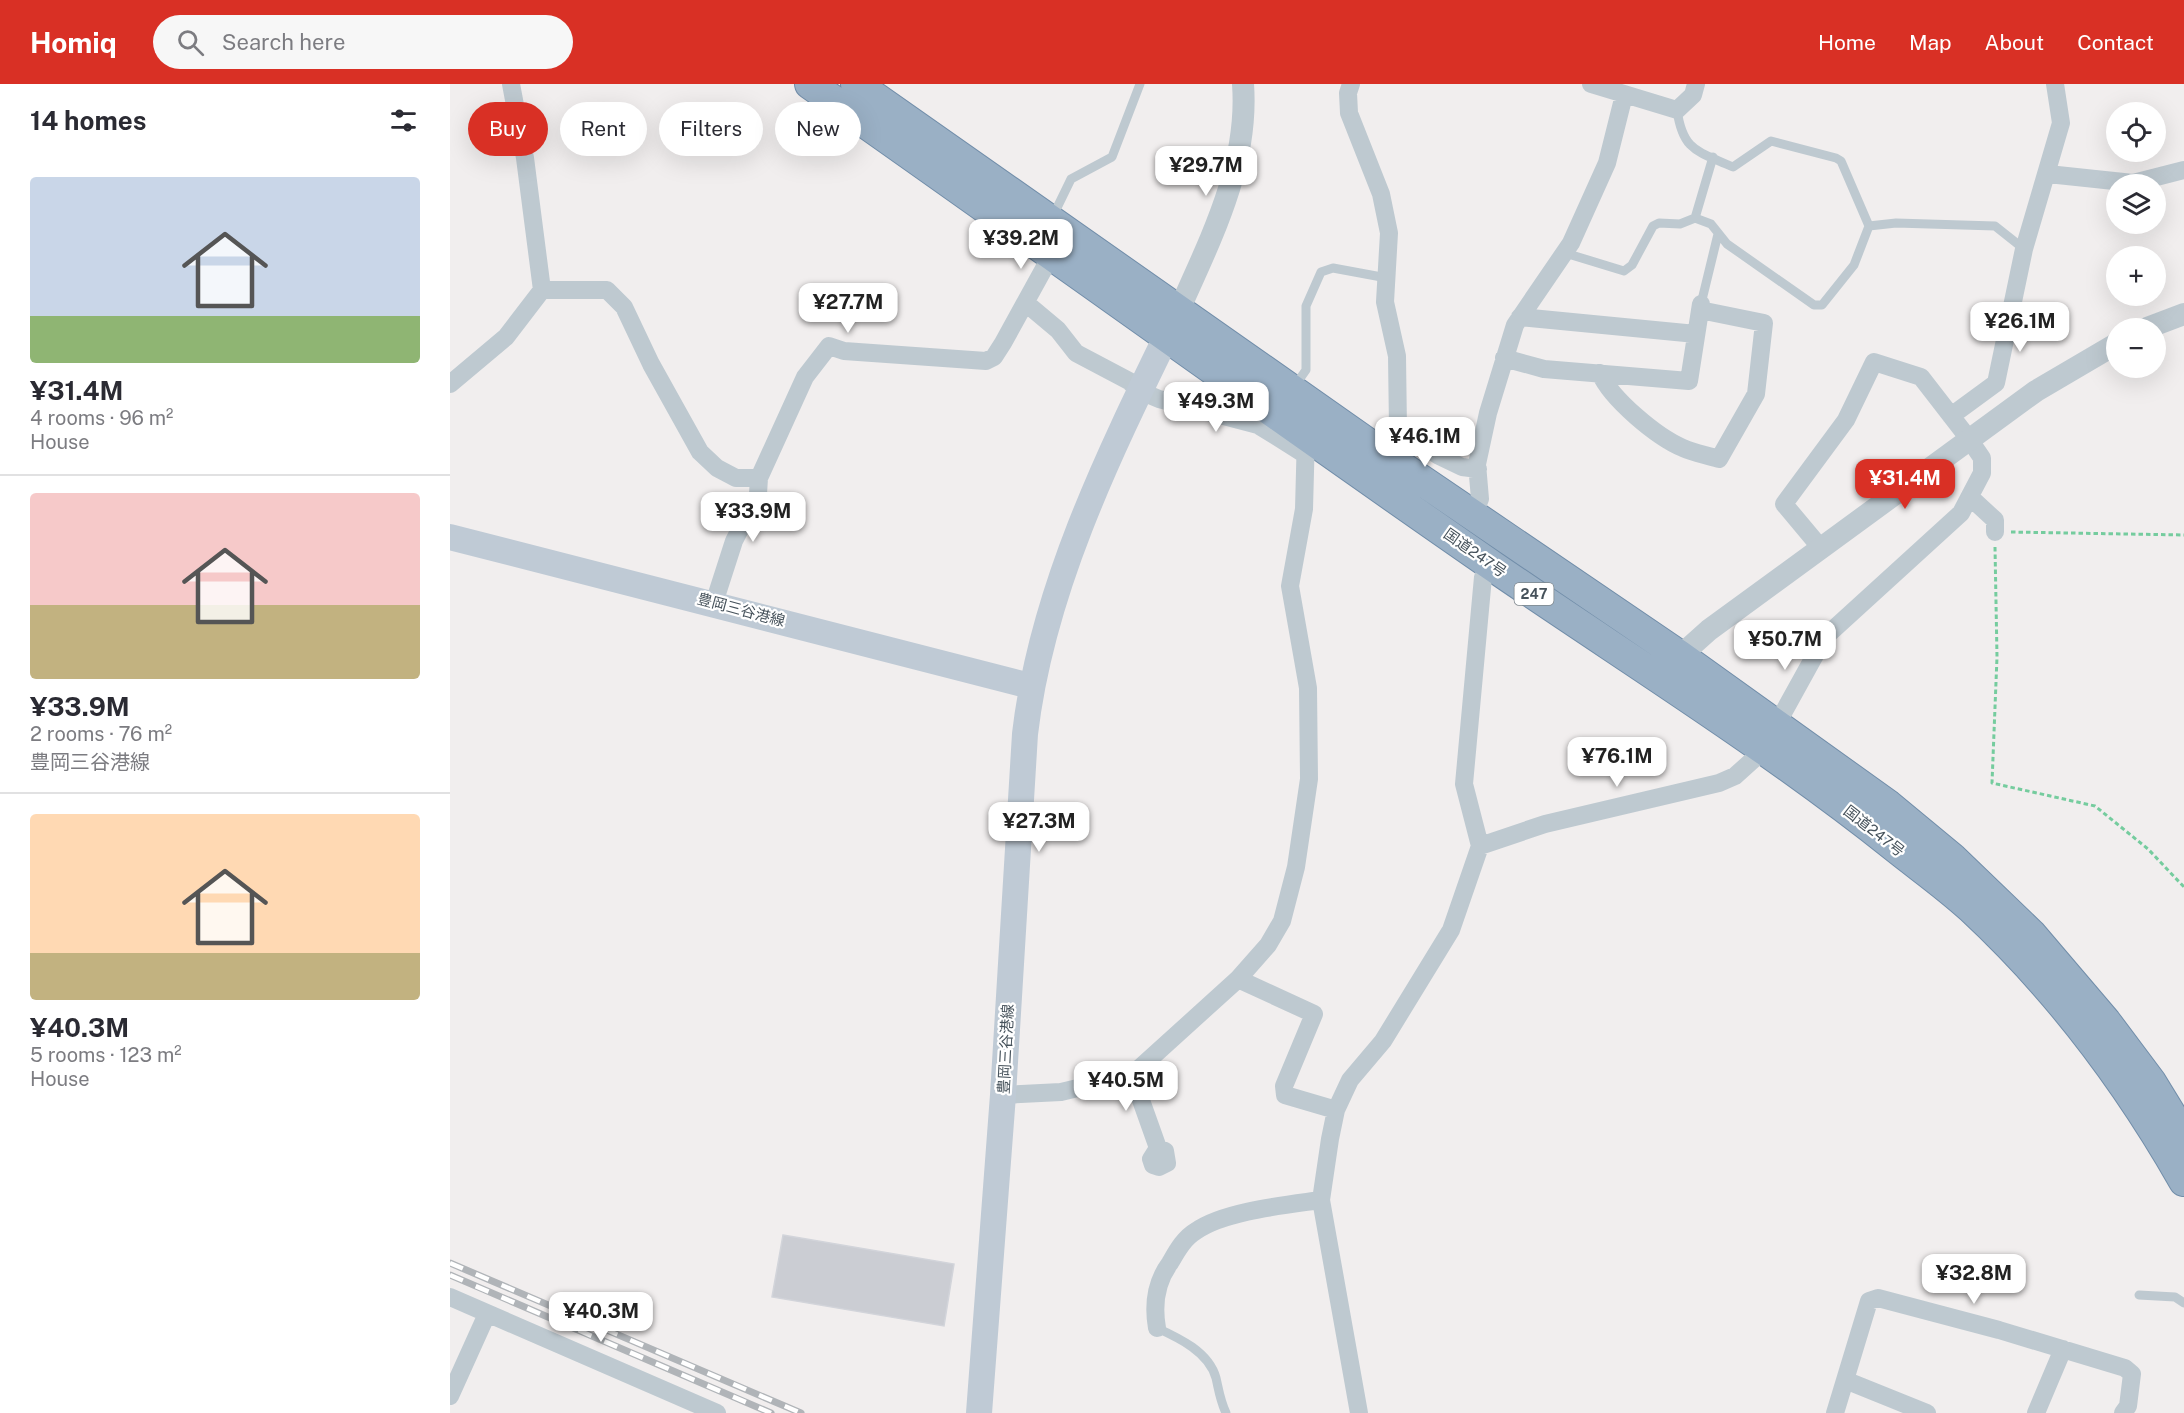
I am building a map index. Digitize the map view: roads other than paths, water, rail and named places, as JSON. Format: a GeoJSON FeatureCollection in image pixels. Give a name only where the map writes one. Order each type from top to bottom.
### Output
{"type":"FeatureCollection","features":[{"type":"Feature","properties":{"kind":"highway","name":"国道247号"},"geometry":{"type":"LineString","coordinates":[[810,84],[1052,254],[1166,337],[1306,445],[1493,566],[1771,736],[1925,835],[2031,934],[2106,1022],[2151,1082],[2184,1136]]}},
{"type":"Feature","properties":{"kind":"highway","name":"国道247号"},"geometry":{"type":"LineString","coordinates":[[856,84],[1370,445],[1680,656],[1771,736],[1863,822],[1969,907],[2044,982],[2128,1090],[2184,1181]]}},
{"type":"Feature","properties":{"kind":"main road","name":"豊岡三谷港線"},"geometry":{"type":"LineString","coordinates":[[979,1413],[1030,686],[1073,544],[1140,391],[1179,310]]}},
{"type":"Feature","properties":{"kind":"main road","name":"豊岡三谷港線"},"geometry":{"type":"LineString","coordinates":[[450,537],[1030,686]]}},
{"type":"Feature","properties":{"kind":"street"},"geometry":{"type":"LineString","coordinates":[[450,384],[506,337],[542,290],[525,158],[511,84]]}},
{"type":"Feature","properties":{"kind":"street"},"geometry":{"type":"LineString","coordinates":[[1179,310],[1222,211],[1239,158],[1245,102],[1243,84]]}},
{"type":"Feature","properties":{"kind":"street"},"geometry":{"type":"LineString","coordinates":[[1351,84],[1348,93],[1349,112],[1381,194],[1389,233],[1385,302],[1397,356],[1398,429]]}},
{"type":"Feature","properties":{"kind":"street"},"geometry":{"type":"LineString","coordinates":[[1591,84],[1677,110],[1693,95],[1696,84]]}},
{"type":"Feature","properties":{"kind":"street"},"geometry":{"type":"LineString","coordinates":[[1951,416],[1996,383],[2024,249],[2048,174],[2061,123],[2055,84]]}},
{"type":"Feature","properties":{"kind":"street"},"geometry":{"type":"LineString","coordinates":[[1473,515],[1480,499],[1478,469],[1488,413],[1504,358],[1520,317],[1565,253],[1607,163],[1624,95]]}},
{"type":"Feature","properties":{"kind":"street"},"geometry":{"type":"LineString","coordinates":[[2048,174],[2133,183],[2184,170]]}},
{"type":"Feature","properties":{"kind":"street"},"geometry":{"type":"LineString","coordinates":[[714,603],[734,541],[758,494],[759,478],[805,377],[829,346],[844,351],[986,361],[994,357],[1027,304],[1032,286],[1052,254]]}},
{"type":"Feature","properties":{"kind":"street"},"geometry":{"type":"LineString","coordinates":[[542,290],[607,290],[624,307],[651,364],[700,452],[717,468],[736,478],[759,478]]}},
{"type":"Feature","properties":{"kind":"street"},"geometry":{"type":"LineString","coordinates":[[1003,1095],[1061,1092],[1132,1075],[1238,979],[1268,945],[1282,921],[1296,867],[1310,779],[1308,688],[1290,586],[1304,509],[1306,445],[1258,425],[1159,399],[1140,391],[1129,381],[1076,352],[1058,330],[1027,304]]}},
{"type":"Feature","properties":{"kind":"street"},"geometry":{"type":"LineString","coordinates":[[1504,358],[1544,369],[1689,381],[1700,307],[1764,323],[1756,394],[1719,459],[1682,448],[1637,417],[1606,387],[1600,374]]}},
{"type":"Feature","properties":{"kind":"street"},"geometry":{"type":"LineString","coordinates":[[2166,321],[2184,314]]}},
{"type":"Feature","properties":{"kind":"street"},"geometry":{"type":"LineString","coordinates":[[1520,317],[1696,334]]}},
{"type":"Feature","properties":{"kind":"street"},"geometry":{"type":"LineString","coordinates":[[1680,656],[1708,630],[1969,439],[2036,391],[2106,350]]}},
{"type":"Feature","properties":{"kind":"street"},"geometry":{"type":"LineString","coordinates":[[1480,846],[1545,824],[1719,783],[1735,776],[1771,736],[1825,637],[1961,513],[1971,498],[1982,473],[1982,458],[1921,377],[1874,362],[1846,420],[1784,504],[1820,547]]}},
{"type":"Feature","properties":{"kind":"street"},"geometry":{"type":"LineString","coordinates":[[1370,445],[1389,430],[1398,429],[1439,456],[1462,467],[1478,469]]}},
{"type":"Feature","properties":{"kind":"street"},"geometry":{"type":"LineString","coordinates":[[1971,498],[1995,520],[1995,532]]}},
{"type":"Feature","properties":{"kind":"street"},"geometry":{"type":"LineString","coordinates":[[1359,1413],[1321,1200],[1336,1110],[1350,1080],[1383,1041],[1451,930],[1480,846],[1464,784],[1483,577],[1493,566]]}},
{"type":"Feature","properties":{"kind":"street"},"geometry":{"type":"LineString","coordinates":[[1238,979],[1314,1014],[1284,1086],[1285,1095],[1336,1110]]}},
{"type":"Feature","properties":{"kind":"street"},"geometry":{"type":"LineString","coordinates":[[1132,1075],[1158,1148]]}},
{"type":"Feature","properties":{"kind":"street"},"geometry":{"type":"LineString","coordinates":[[1157,1329],[1154,1310],[1162,1274],[1183,1242],[1197,1230],[1250,1210],[1321,1200]]}},
{"type":"Feature","properties":{"kind":"street"},"geometry":{"type":"LineString","coordinates":[[450,1298],[698,1409],[717,1413]]}},
{"type":"Feature","properties":{"kind":"street"},"geometry":{"type":"LineString","coordinates":[[1835,1413],[1869,1301],[1878,1298],[2125,1368],[2132,1374],[2128,1406],[2123,1413]]}},
{"type":"Feature","properties":{"kind":"street"},"geometry":{"type":"LineString","coordinates":[[450,1396],[487,1314]]}},
{"type":"Feature","properties":{"kind":"street"},"geometry":{"type":"LineString","coordinates":[[2036,1413],[2063,1349]]}},
{"type":"Feature","properties":{"kind":"street"},"geometry":{"type":"LineString","coordinates":[[1845,1380],[1927,1413]]}},
{"type":"Feature","properties":{"kind":"lane"},"geometry":{"type":"LineString","coordinates":[[1051,222],[1071,179],[1112,157],[1140,84]]}},
{"type":"Feature","properties":{"kind":"lane"},"geometry":{"type":"LineString","coordinates":[[1565,253],[1624,270],[1632,265],[1653,226],[1659,223],[1680,224],[1695,218],[1711,224],[1727,244],[1814,305],[1822,305],[1854,265],[1869,226],[1840,161],[1771,141],[1733,167],[1689,146],[1680,128],[1677,110]]}},
{"type":"Feature","properties":{"kind":"lane"},"geometry":{"type":"LineString","coordinates":[[1695,218],[1713,157]]}},
{"type":"Feature","properties":{"kind":"lane"},"geometry":{"type":"LineString","coordinates":[[1869,226],[1896,223],[1995,226],[2024,249]]}},
{"type":"Feature","properties":{"kind":"lane"},"geometry":{"type":"LineString","coordinates":[[1700,307],[1718,234]]}},
{"type":"Feature","properties":{"kind":"lane"},"geometry":{"type":"LineString","coordinates":[[1293,389],[1306,370],[1306,306],[1320,272],[1333,268],[1388,279]]}},
{"type":"Feature","properties":{"kind":"lane"},"geometry":{"type":"LineString","coordinates":[[2139,1295],[2175,1297],[2184,1303]]}},
{"type":"Feature","properties":{"kind":"lane"},"geometry":{"type":"LineString","coordinates":[[1157,1329],[1204,1356],[1216,1377],[1218,1397],[1226,1413]]}},
{"type":"Feature","properties":{"kind":"railway"},"geometry":{"type":"LineString","coordinates":[[450,1263],[801,1413]]}},
{"type":"Feature","properties":{"kind":"railway"},"geometry":{"type":"LineString","coordinates":[[450,1275],[771,1413]]}}]}
